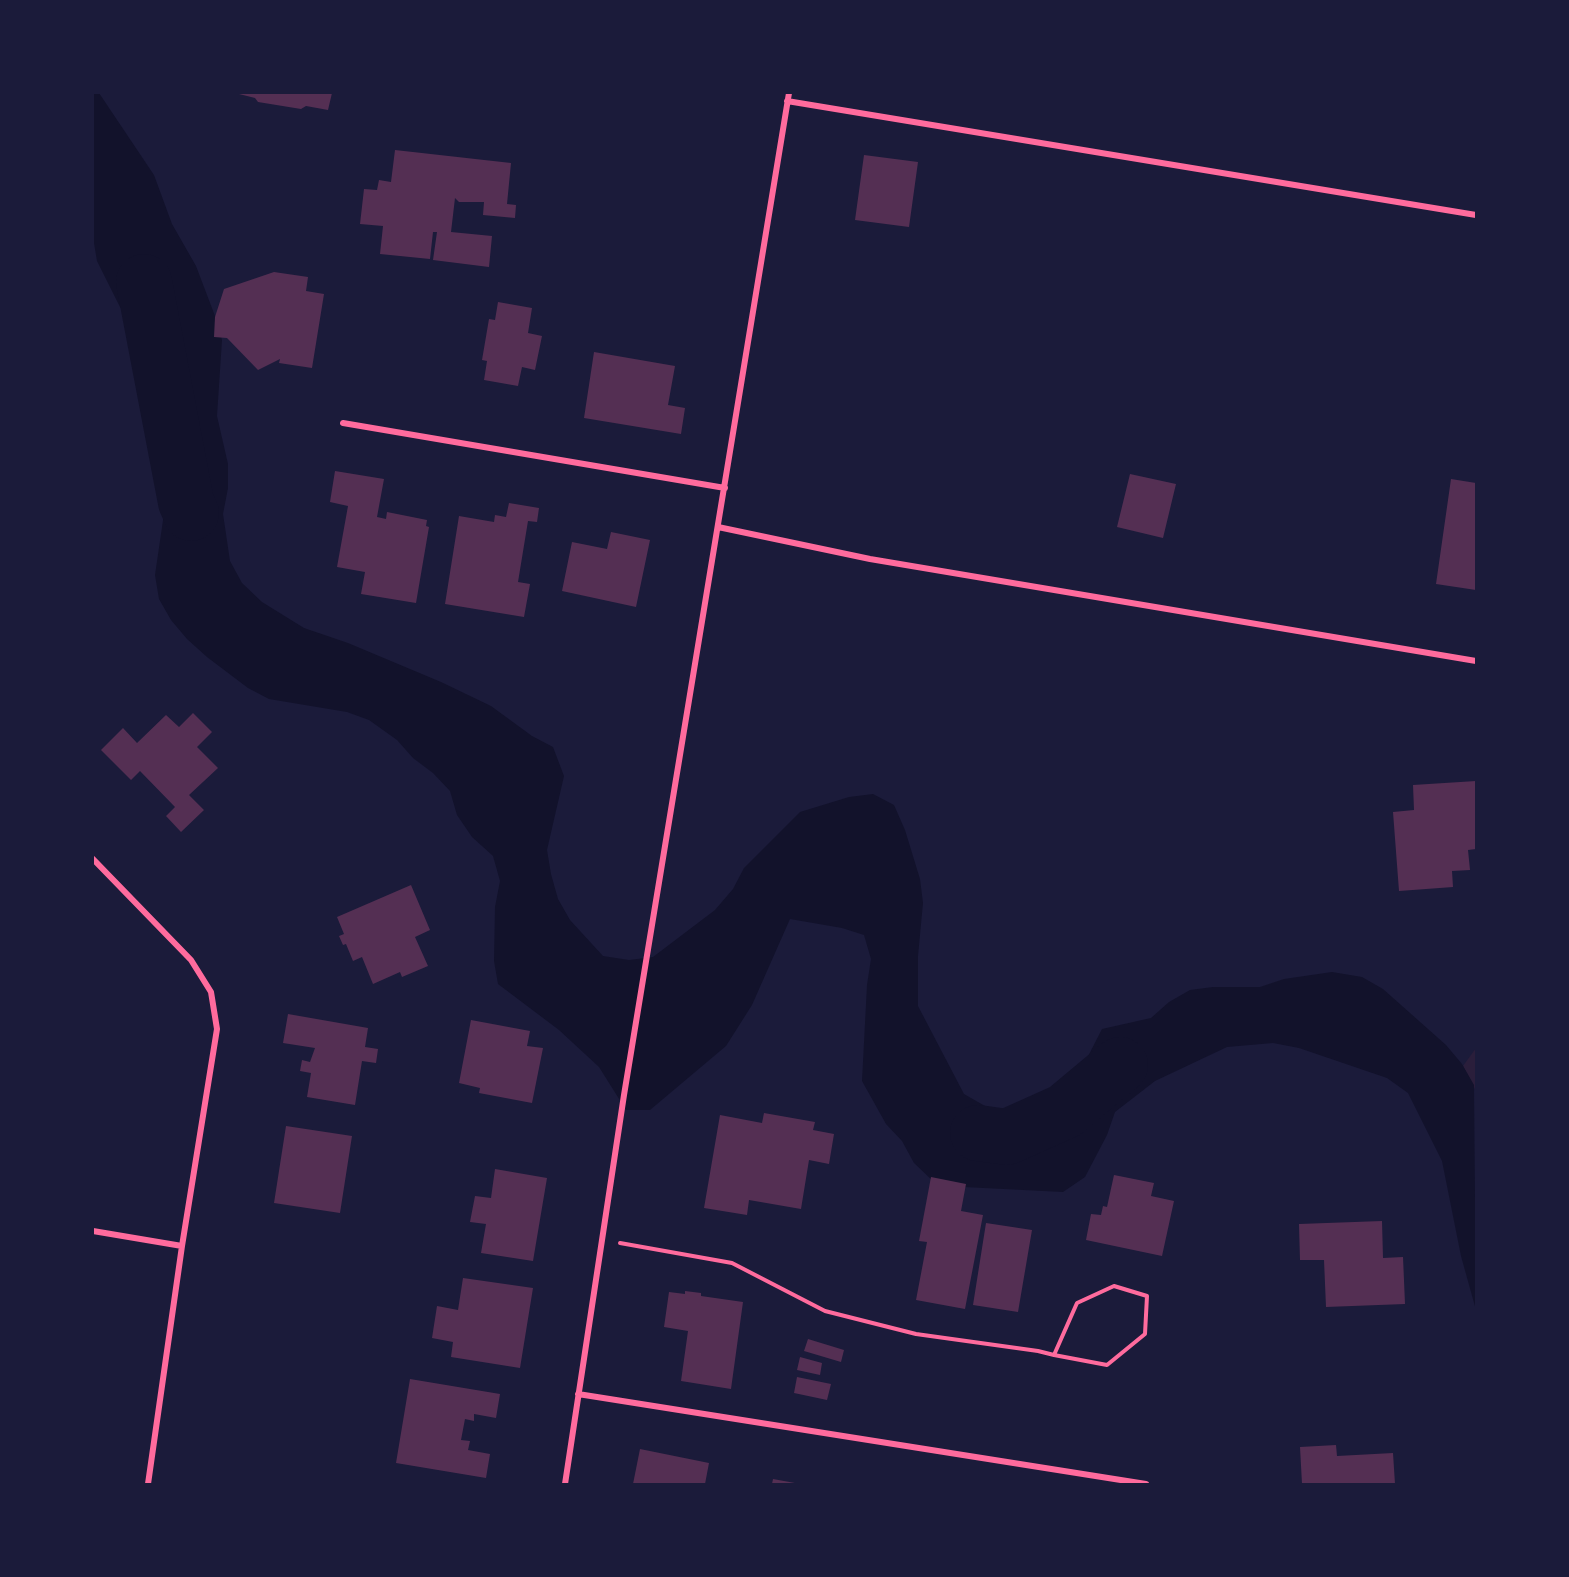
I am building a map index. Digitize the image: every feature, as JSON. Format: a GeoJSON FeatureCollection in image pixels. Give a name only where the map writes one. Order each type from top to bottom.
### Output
{"type":"FeatureCollection","features":[{"type":"Feature","properties":{"kind":"street"},"geometry":{"type":"LineString","coordinates":[[565,1484],[624,1095],[788,97],[1476,215]]}},
{"type":"Feature","properties":{"kind":"street"},"geometry":{"type":"LineString","coordinates":[[343,423],[724,488]]}},
{"type":"Feature","properties":{"kind":"street"},"geometry":{"type":"LineString","coordinates":[[718,527],[870,559],[1476,661]]}},
{"type":"Feature","properties":{"kind":"street"},"geometry":{"type":"LineString","coordinates":[[93,859],[191,960],[211,992],[218,1029],[182,1246],[148,1484]]}},
{"type":"Feature","properties":{"kind":"street"},"geometry":{"type":"LineString","coordinates":[[93,1231],[182,1246]]}},
{"type":"Feature","properties":{"kind":"street"},"geometry":{"type":"LineString","coordinates":[[578,1394],[1146,1484]]}},
{"type":"Feature","properties":{"kind":"path"},"geometry":{"type":"LineString","coordinates":[[602,1240],[732,1263],[825,1311],[916,1334],[1107,1365],[1145,1334],[1147,1296],[1114,1286],[1077,1303],[1054,1355]]}},
{"type":"Feature","properties":{"kind":"shaded area"},"geometry":{"type":"Polygon","coordinates":[[[93,93],[99,93],[154,175],[172,224],[196,266],[215,316],[222,340],[217,416],[228,464],[228,488],[223,514],[230,561],[242,583],[262,602],[304,628],[348,643],[441,682],[491,706],[532,736],[553,747],[564,776],[547,850],[551,874],[558,899],[570,920],[603,956],[629,960],[653,957],[715,910],[733,889],[744,868],[800,812],[849,797],[873,794],[894,805],[905,830],[920,879],[923,903],[918,956],[918,1006],[964,1094],[985,1106],[1033,1118],[1057,1118],[1071,1097],[1080,1072],[1102,1029],[1151,1018],[1169,1002],[1190,990],[1213,987],[1260,987],[1284,979],[1332,972],[1362,977],[1383,989],[1446,1045],[1462,1064],[1474,1085],[1476,1310],[1461,1256],[1442,1161],[1408,1093],[1387,1078],[1299,1048],[1273,1043],[1227,1047],[1155,1081],[1115,1112],[1107,1135],[1085,1177],[1063,1192],[964,1187],[934,1182],[914,1163],[902,1141],[886,1124],[862,1081],[867,985],[871,959],[864,935],[842,928],[790,919],[752,1005],[726,1046],[650,1110],[626,1110],[599,1067],[559,1030],[498,984],[494,961],[495,907],[500,881],[493,856],[472,837],[457,815],[450,791],[433,773],[413,758],[397,740],[369,720],[347,712],[269,699],[248,688],[187,639],[171,620],[159,599],[155,575],[178,418],[164,365],[152,344],[120,307],[97,261],[93,237],[93,93]]]}},
{"type":"Feature","properties":{"kind":"shaded area"},"geometry":{"type":"Polygon","coordinates":[[[1476,1048],[1476,1091],[1463,1066],[1476,1048]]]}},
{"type":"Feature","properties":{"kind":"building"},"geometry":{"type":"Polygon","coordinates":[[[235,93],[332,93],[328,110],[306,106],[301,109],[258,102],[255,98],[235,93]]]}},
{"type":"Feature","properties":{"kind":"building"},"geometry":{"type":"Polygon","coordinates":[[[395,150],[511,163],[507,204],[516,205],[515,218],[483,215],[484,202],[459,202],[455,198],[451,232],[492,236],[489,267],[433,260],[437,232],[433,232],[430,259],[380,254],[383,226],[360,224],[364,189],[377,190],[379,180],[391,182],[395,150]]]}},
{"type":"Feature","properties":{"kind":"building"},"geometry":{"type":"Polygon","coordinates":[[[864,155],[918,162],[909,227],[855,220],[864,155]]]}},
{"type":"Feature","properties":{"kind":"building"},"geometry":{"type":"Polygon","coordinates":[[[274,272],[308,277],[306,291],[324,294],[312,368],[279,363],[280,359],[258,370],[227,338],[214,337],[215,317],[224,289],[274,272]]]}},
{"type":"Feature","properties":{"kind":"building"},"geometry":{"type":"Polygon","coordinates":[[[498,302],[532,308],[528,333],[542,336],[535,370],[522,367],[518,386],[484,380],[487,361],[482,360],[489,319],[495,320],[498,302]]]}},
{"type":"Feature","properties":{"kind":"building"},"geometry":{"type":"Polygon","coordinates":[[[594,352],[675,366],[668,405],[685,408],[681,434],[584,418],[594,352]]]}},
{"type":"Feature","properties":{"kind":"building"},"geometry":{"type":"Polygon","coordinates":[[[335,471],[384,479],[377,517],[386,519],[387,512],[427,520],[426,526],[429,527],[416,603],[361,594],[365,572],[337,567],[348,506],[330,502],[335,471]]]}},
{"type":"Feature","properties":{"kind":"building"},"geometry":{"type":"Polygon","coordinates":[[[1130,474],[1176,484],[1163,538],[1117,527],[1130,474]]]}},
{"type":"Feature","properties":{"kind":"building"},"geometry":{"type":"Polygon","coordinates":[[[1451,479],[1476,483],[1476,590],[1436,584],[1451,479]]]}},
{"type":"Feature","properties":{"kind":"building"},"geometry":{"type":"Polygon","coordinates":[[[509,503],[539,508],[537,522],[528,521],[518,582],[530,584],[524,617],[445,604],[459,516],[494,522],[495,515],[506,517],[509,503]]]}},
{"type":"Feature","properties":{"kind":"building"},"geometry":{"type":"Polygon","coordinates":[[[611,532],[650,540],[636,607],[562,591],[572,542],[607,549],[611,532]]]}},
{"type":"Feature","properties":{"kind":"building"},"geometry":{"type":"Polygon","coordinates":[[[193,713],[212,732],[197,747],[218,768],[189,795],[204,810],[181,832],[166,816],[175,807],[140,771],[131,780],[101,750],[123,728],[137,743],[166,715],[179,727],[193,713]]]}},
{"type":"Feature","properties":{"kind":"building"},"geometry":{"type":"Polygon","coordinates":[[[1476,781],[1476,849],[1468,850],[1470,870],[1452,871],[1453,887],[1399,891],[1393,812],[1414,810],[1413,785],[1476,781]]]}},
{"type":"Feature","properties":{"kind":"building"},"geometry":{"type":"Polygon","coordinates":[[[411,885],[430,930],[415,937],[428,966],[402,977],[400,972],[373,984],[362,957],[353,961],[346,944],[343,945],[339,936],[344,934],[337,917],[411,885]]]}},
{"type":"Feature","properties":{"kind":"building"},"geometry":{"type":"Polygon","coordinates":[[[288,1014],[368,1028],[365,1047],[378,1049],[376,1063],[362,1061],[355,1105],[307,1097],[311,1073],[300,1071],[302,1060],[310,1062],[315,1048],[283,1043],[288,1014]]]}},
{"type":"Feature","properties":{"kind":"building"},"geometry":{"type":"Polygon","coordinates":[[[471,1020],[530,1031],[527,1046],[543,1048],[532,1103],[479,1093],[480,1088],[459,1083],[471,1020]]]}},
{"type":"Feature","properties":{"kind":"building"},"geometry":{"type":"Polygon","coordinates":[[[764,1113],[815,1122],[813,1130],[834,1134],[829,1164],[809,1160],[801,1209],[749,1200],[747,1215],[704,1208],[720,1115],[762,1123],[764,1113]]]}},
{"type":"Feature","properties":{"kind":"building"},"geometry":{"type":"Polygon","coordinates":[[[286,1126],[352,1136],[340,1213],[274,1203],[286,1126]]]}},
{"type":"Feature","properties":{"kind":"building"},"geometry":{"type":"Polygon","coordinates":[[[495,1169],[547,1178],[533,1261],[481,1253],[486,1224],[470,1222],[475,1196],[491,1198],[495,1169]]]}},
{"type":"Feature","properties":{"kind":"building"},"geometry":{"type":"Polygon","coordinates":[[[1114,1175],[1154,1183],[1151,1196],[1174,1201],[1162,1256],[1086,1240],[1091,1214],[1101,1215],[1103,1206],[1107,1207],[1114,1175]]]}},
{"type":"Feature","properties":{"kind":"building"},"geometry":{"type":"Polygon","coordinates":[[[931,1177],[966,1184],[961,1211],[983,1215],[965,1309],[916,1300],[927,1242],[919,1241],[931,1177]]]}},
{"type":"Feature","properties":{"kind":"building"},"geometry":{"type":"Polygon","coordinates":[[[1382,1221],[1383,1258],[1403,1257],[1405,1304],[1326,1307],[1324,1260],[1300,1260],[1299,1224],[1382,1221]]]}},
{"type":"Feature","properties":{"kind":"building"},"geometry":{"type":"Polygon","coordinates":[[[986,1223],[1032,1230],[1018,1312],[973,1305],[986,1223]]]}},
{"type":"Feature","properties":{"kind":"building"},"geometry":{"type":"Polygon","coordinates":[[[463,1278],[533,1288],[520,1368],[451,1357],[453,1342],[432,1338],[437,1306],[458,1310],[463,1278]]]}},
{"type":"Feature","properties":{"kind":"building"},"geometry":{"type":"Polygon","coordinates":[[[685,1291],[701,1293],[701,1296],[743,1302],[731,1389],[681,1381],[688,1331],[664,1327],[669,1292],[685,1294],[685,1291]]]}},
{"type":"Feature","properties":{"kind":"building"},"geometry":{"type":"Polygon","coordinates":[[[808,1339],[844,1350],[841,1362],[804,1351],[808,1339]]]}},
{"type":"Feature","properties":{"kind":"building"},"geometry":{"type":"Polygon","coordinates":[[[800,1357],[822,1363],[820,1375],[797,1370],[800,1357]]]}},
{"type":"Feature","properties":{"kind":"building"},"geometry":{"type":"Polygon","coordinates":[[[797,1377],[831,1384],[827,1400],[794,1393],[797,1377]]]}},
{"type":"Feature","properties":{"kind":"building"},"geometry":{"type":"Polygon","coordinates":[[[410,1379],[500,1394],[496,1418],[474,1414],[474,1421],[465,1419],[461,1440],[470,1441],[468,1450],[490,1454],[486,1478],[396,1463],[410,1379]]]}},
{"type":"Feature","properties":{"kind":"building"},"geometry":{"type":"Polygon","coordinates":[[[1336,1445],[1337,1456],[1393,1453],[1395,1484],[1302,1484],[1300,1447],[1336,1445]]]}},
{"type":"Feature","properties":{"kind":"building"},"geometry":{"type":"Polygon","coordinates":[[[640,1449],[709,1463],[705,1484],[633,1484],[640,1449]]]}},
{"type":"Feature","properties":{"kind":"building"},"geometry":{"type":"Polygon","coordinates":[[[773,1479],[795,1483],[772,1484],[773,1479]]]}},
{"type":"Feature","properties":{"kind":"waterway"},"geometry":{"type":"LineString","coordinates":[[144,282],[186,502],[191,513]]}},
{"type":"Feature","properties":{"kind":"waterway"},"geometry":{"type":"LineString","coordinates":[[978,1133],[1007,1137],[1065,1111],[1120,1065]]}}]}
